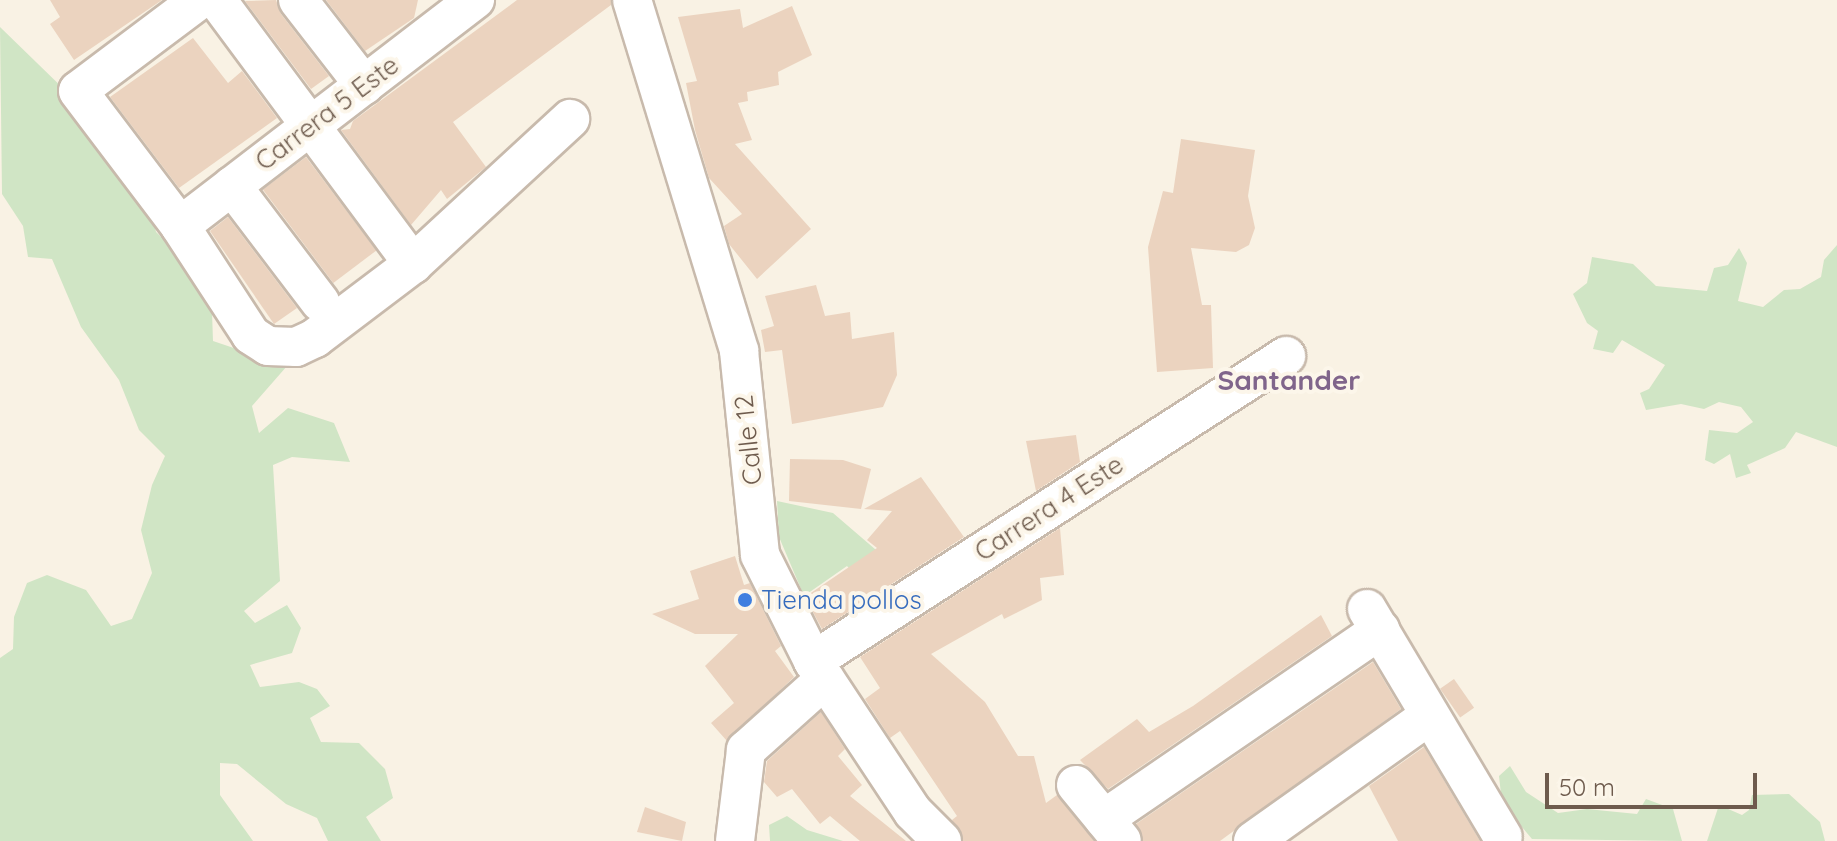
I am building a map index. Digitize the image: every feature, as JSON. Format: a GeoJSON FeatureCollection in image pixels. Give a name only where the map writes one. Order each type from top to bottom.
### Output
{"type":"FeatureCollection","features":[{"type":"Feature","properties":{"kind":"street"},"geometry":{"type":"LineString","coordinates":[[199,0],[78,91],[180,226],[251,335],[268,346],[296,347],[315,338],[413,264],[570,119]]}},
{"type":"Feature","properties":{"kind":"street"},"geometry":{"type":"LineString","coordinates":[[217,0],[413,264]]}},
{"type":"Feature","properties":{"kind":"street"},"geometry":{"type":"LineString","coordinates":[[298,0],[364,85]]}},
{"type":"Feature","properties":{"kind":"street","name":"Carrera 5 Este"},"geometry":{"type":"LineString","coordinates":[[180,226],[475,0]]}},
{"type":"Feature","properties":{"kind":"street","name":"Calle 12"},"geometry":{"type":"LineString","coordinates":[[632,0],[739,351],[760,555],[819,670],[913,812],[942,841]]}},
{"type":"Feature","properties":{"kind":"street"},"geometry":{"type":"LineString","coordinates":[[232,186],[320,302]]}},
{"type":"Feature","properties":{"kind":"street","name":"Carrera 4 Este"},"geometry":{"type":"LineString","coordinates":[[735,841],[746,750],[819,670],[1286,356]]}},
{"type":"Feature","properties":{"kind":"street"},"geometry":{"type":"LineString","coordinates":[[1076,785],[1113,830],[1374,619],[1503,837]]}},
{"type":"Feature","properties":{"kind":"street"},"geometry":{"type":"LineString","coordinates":[[1253,841],[1429,716]]}},
{"type":"Feature","properties":{"kind":"green space"},"geometry":{"type":"Polygon","coordinates":[[[0,27],[72,97],[149,197],[156,232],[179,254],[212,312],[213,341],[287,366],[252,406],[259,433],[288,408],[334,423],[350,462],[292,457],[273,465],[280,581],[244,611],[255,623],[287,605],[301,628],[292,653],[250,665],[260,687],[299,682],[317,689],[330,706],[310,718],[321,742],[359,743],[385,769],[393,798],[366,817],[381,841],[328,841],[317,818],[286,804],[237,764],[220,763],[220,795],[253,841],[0,841],[0,658],[13,649],[14,617],[27,583],[47,575],[86,590],[111,626],[132,619],[152,573],[141,530],[152,485],[165,456],[139,430],[119,380],[81,327],[52,259],[28,257],[23,226],[2,194],[0,27]]]}},
{"type":"Feature","properties":{"kind":"green space"},"geometry":{"type":"Polygon","coordinates":[[[1837,245],[1837,447],[1796,432],[1785,448],[1747,465],[1751,473],[1736,478],[1730,454],[1714,464],[1705,460],[1709,430],[1737,433],[1753,422],[1741,407],[1719,402],[1704,409],[1681,404],[1646,410],[1640,393],[1649,389],[1665,365],[1622,340],[1613,353],[1593,349],[1598,331],[1587,323],[1573,294],[1587,283],[1592,257],[1633,264],[1656,286],[1707,291],[1714,268],[1728,265],[1739,248],[1747,263],[1738,301],[1763,307],[1784,290],[1800,289],[1821,277],[1824,260],[1837,245]]]}},
{"type":"Feature","properties":{"kind":"green space"},"geometry":{"type":"Polygon","coordinates":[[[777,501],[833,513],[890,562],[861,582],[847,566],[804,596],[779,537],[777,501]]]}},
{"type":"Feature","properties":{"kind":"green space"},"geometry":{"type":"Polygon","coordinates":[[[1510,766],[1526,792],[1558,813],[1587,809],[1637,814],[1646,799],[1673,809],[1682,841],[1532,839],[1502,803],[1499,776],[1510,766]]]}},
{"type":"Feature","properties":{"kind":"green space"},"geometry":{"type":"Polygon","coordinates":[[[1789,794],[1820,822],[1825,841],[1707,841],[1719,805],[1742,815],[1749,810],[1752,795],[1789,794]]]}},
{"type":"Feature","properties":{"kind":"green space"},"geometry":{"type":"Polygon","coordinates":[[[787,816],[807,830],[843,841],[770,841],[769,825],[787,816]]]}},
{"type":"Feature","properties":{"kind":"building"},"geometry":{"type":"Polygon","coordinates":[[[50,0],[162,0],[74,60],[50,24],[60,17],[50,0]]]}},
{"type":"Feature","properties":{"kind":"building"},"geometry":{"type":"Polygon","coordinates":[[[276,0],[281,14],[329,76],[311,89],[245,1],[276,0]]]}},
{"type":"Feature","properties":{"kind":"building"},"geometry":{"type":"Polygon","coordinates":[[[326,0],[418,0],[414,18],[365,51],[326,0]]]}},
{"type":"Feature","properties":{"kind":"building"},"geometry":{"type":"Polygon","coordinates":[[[517,0],[611,0],[611,5],[453,122],[486,167],[447,199],[441,190],[411,225],[341,130],[350,129],[353,121],[517,0]]]}},
{"type":"Feature","properties":{"kind":"building"},"geometry":{"type":"Polygon","coordinates":[[[792,6],[812,55],[778,72],[779,85],[747,92],[748,101],[738,103],[752,140],[735,144],[811,229],[757,279],[729,244],[724,226],[742,214],[709,178],[686,83],[697,81],[678,17],[740,9],[743,28],[792,6]]]}},
{"type":"Feature","properties":{"kind":"building"},"geometry":{"type":"Polygon","coordinates":[[[193,38],[228,83],[242,71],[277,118],[179,188],[110,97],[193,38]]]}},
{"type":"Feature","properties":{"kind":"building"},"geometry":{"type":"Polygon","coordinates":[[[1181,139],[1255,150],[1248,196],[1255,228],[1249,245],[1236,252],[1191,248],[1202,305],[1211,305],[1213,368],[1157,372],[1148,247],[1163,191],[1173,193],[1181,139]]]}},
{"type":"Feature","properties":{"kind":"building"},"geometry":{"type":"Polygon","coordinates":[[[306,157],[376,250],[333,283],[263,189],[306,157]]]}},
{"type":"Feature","properties":{"kind":"building"},"geometry":{"type":"Polygon","coordinates":[[[228,217],[297,308],[274,324],[210,231],[228,217]]]}},
{"type":"Feature","properties":{"kind":"building"},"geometry":{"type":"Polygon","coordinates":[[[816,285],[825,316],[850,312],[852,339],[894,332],[897,375],[883,407],[792,424],[782,350],[765,352],[761,330],[774,326],[765,296],[816,285]]]}},
{"type":"Feature","properties":{"kind":"building"},"geometry":{"type":"Polygon","coordinates":[[[1076,435],[1080,462],[1036,491],[1026,441],[1076,435]]]}},
{"type":"Feature","properties":{"kind":"building"},"geometry":{"type":"Polygon","coordinates":[[[790,459],[843,460],[871,469],[861,509],[789,501],[790,459]]]}},
{"type":"Feature","properties":{"kind":"building"},"geometry":{"type":"Polygon","coordinates":[[[921,477],[964,537],[822,629],[805,597],[877,548],[867,540],[892,511],[864,509],[921,477]]]}},
{"type":"Feature","properties":{"kind":"building"},"geometry":{"type":"Polygon","coordinates":[[[1060,528],[1064,575],[1040,578],[1042,600],[1004,619],[1002,614],[931,654],[985,702],[1018,756],[1034,756],[1046,803],[1057,795],[1094,841],[963,841],[952,820],[957,816],[900,731],[890,738],[865,699],[880,688],[860,657],[1060,528]]]}},
{"type":"Feature","properties":{"kind":"building"},"geometry":{"type":"Polygon","coordinates":[[[735,556],[744,585],[750,583],[781,646],[775,651],[794,677],[727,741],[711,723],[734,703],[705,666],[738,634],[695,634],[652,614],[699,599],[690,571],[735,556]]]}},
{"type":"Feature","properties":{"kind":"building"},"geometry":{"type":"Polygon","coordinates":[[[1321,615],[1332,636],[1108,789],[1080,760],[1137,719],[1149,732],[1193,706],[1321,615]]]}},
{"type":"Feature","properties":{"kind":"building"},"geometry":{"type":"Polygon","coordinates":[[[1373,662],[1401,709],[1220,841],[1143,841],[1136,824],[1373,662]]]}},
{"type":"Feature","properties":{"kind":"building"},"geometry":{"type":"Polygon","coordinates":[[[1454,679],[1474,708],[1460,717],[1440,689],[1454,679]]]}},
{"type":"Feature","properties":{"kind":"building"},"geometry":{"type":"Polygon","coordinates":[[[821,712],[845,749],[838,756],[862,785],[850,796],[906,841],[860,841],[830,816],[820,824],[792,789],[777,797],[764,782],[767,761],[821,712]]]}},
{"type":"Feature","properties":{"kind":"building"},"geometry":{"type":"Polygon","coordinates":[[[1424,747],[1480,841],[1398,841],[1369,786],[1424,747]]]}},
{"type":"Feature","properties":{"kind":"building"},"geometry":{"type":"Polygon","coordinates":[[[645,807],[686,822],[682,841],[637,832],[645,807]]]}},
{"type":"Feature","properties":{"kind":"place","name":"Tienda pollos"},"geometry":{"type":"Point","coordinates":[745,600]}},
{"type":"Feature","properties":{"kind":"district","name":"Santander"},"geometry":{"type":"Point","coordinates":[1289,380]}}]}
